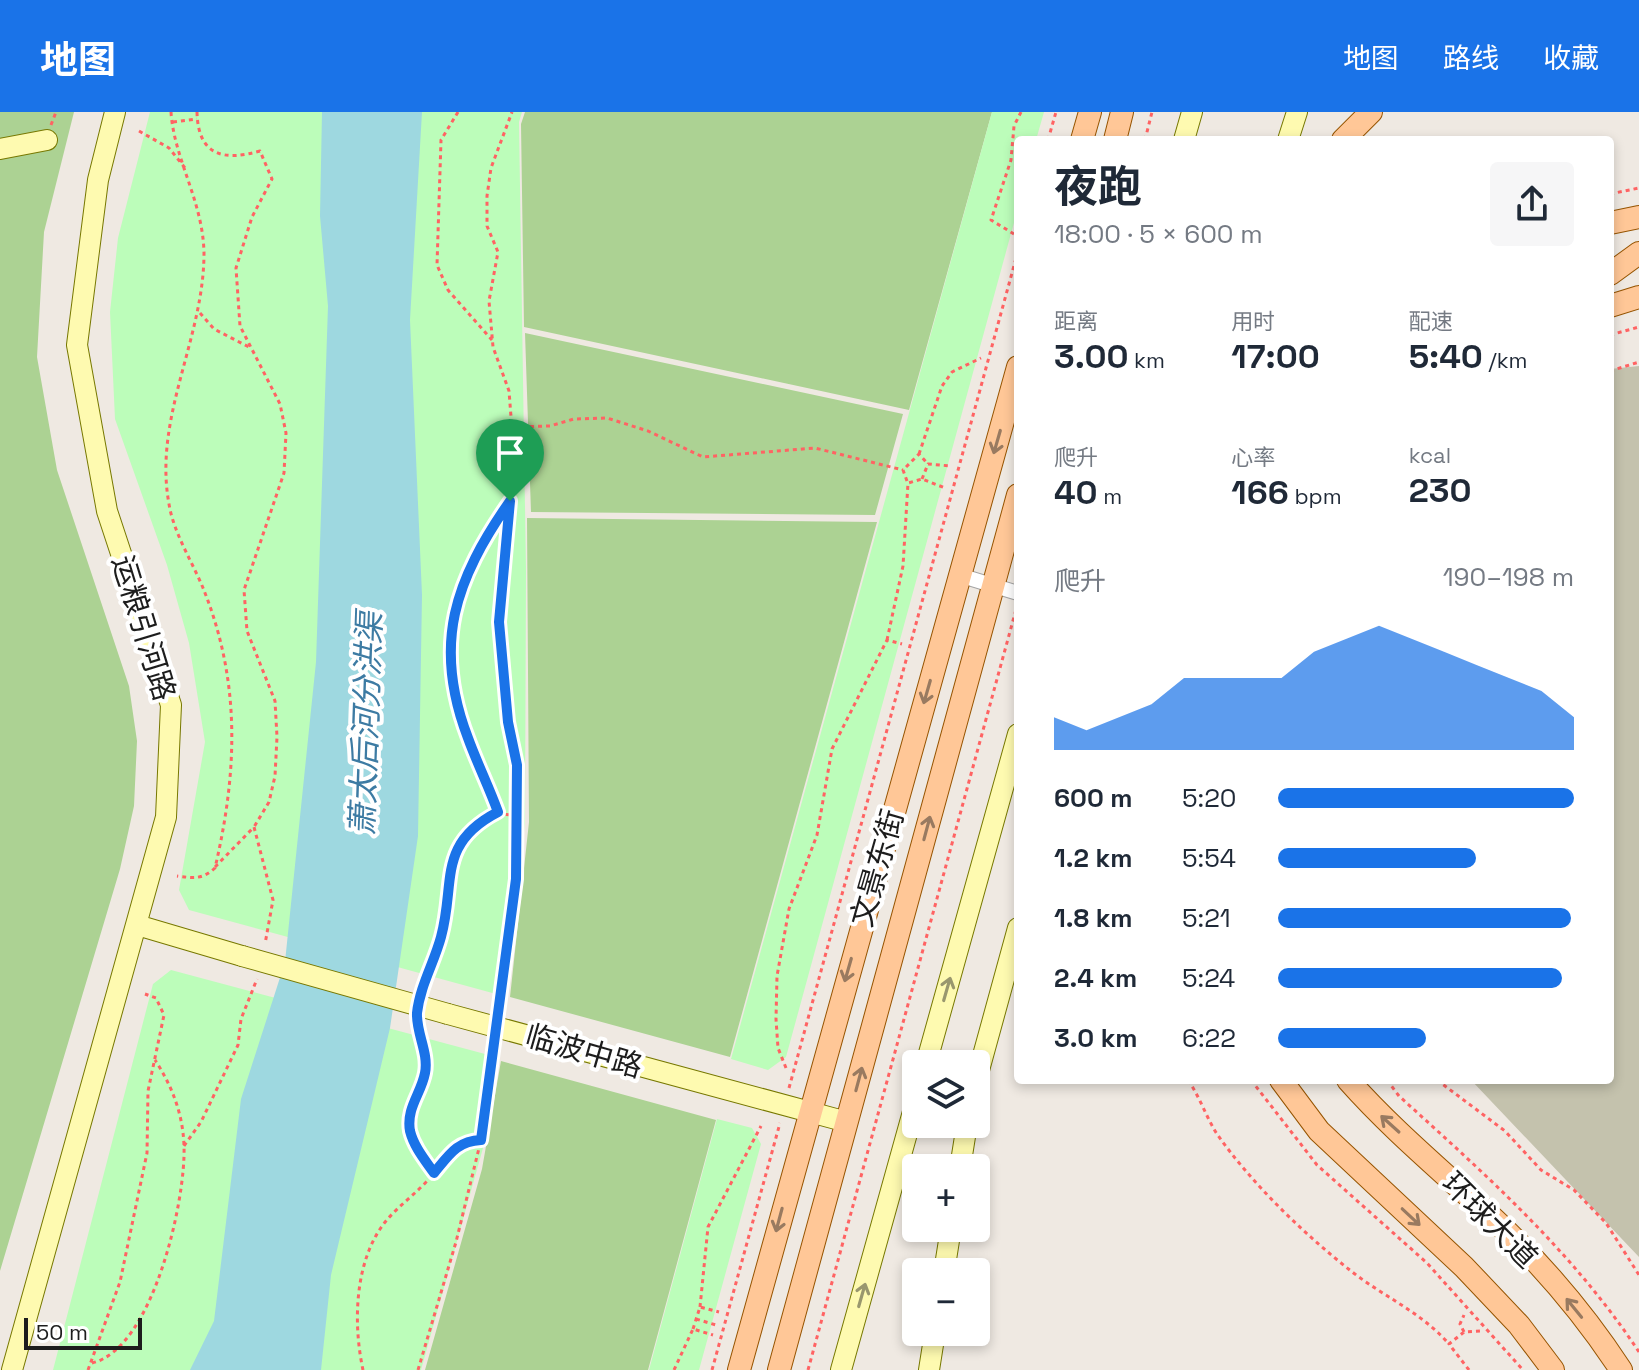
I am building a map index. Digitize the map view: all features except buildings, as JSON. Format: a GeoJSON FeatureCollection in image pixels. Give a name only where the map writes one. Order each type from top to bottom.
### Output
{"type":"FeatureCollection","features":[{"type":"Feature","properties":{"kind":"main road"},"geometry":{"type":"LineString","coordinates":[[1083,136],[1090,112]]}},
{"type":"Feature","properties":{"kind":"main road"},"geometry":{"type":"LineString","coordinates":[[1116,136],[1122,112]]}},
{"type":"Feature","properties":{"kind":"main road"},"geometry":{"type":"LineString","coordinates":[[1347,136],[1371,112]]}},
{"type":"Feature","properties":{"kind":"main road"},"geometry":{"type":"LineString","coordinates":[[1614,222],[1639,217]]}},
{"type":"Feature","properties":{"kind":"main road"},"geometry":{"type":"LineString","coordinates":[[1614,271],[1639,253]]}},
{"type":"Feature","properties":{"kind":"main road"},"geometry":{"type":"LineString","coordinates":[[1614,305],[1639,297]]}},
{"type":"Feature","properties":{"kind":"main road","name":"文景东街"},"geometry":{"type":"LineString","coordinates":[[739,1370],[1014,381]]}},
{"type":"Feature","properties":{"kind":"main road","name":"文景东街"},"geometry":{"type":"LineString","coordinates":[[779,1370],[1014,510]]}},
{"type":"Feature","properties":{"kind":"main road","name":"环球大道"},"geometry":{"type":"LineString","coordinates":[[1284,1084],[1319,1131],[1492,1296],[1553,1370]]}},
{"type":"Feature","properties":{"kind":"main road","name":"环球大道"},"geometry":{"type":"LineString","coordinates":[[1351,1084],[1375,1111],[1501,1226],[1562,1293],[1621,1370]]}},
{"type":"Feature","properties":{"kind":"street","name":"运粮引河路"},"geometry":{"type":"LineString","coordinates":[[12,1370],[166,817],[171,705],[107,511],[77,345],[98,180],[115,112]]}},
{"type":"Feature","properties":{"kind":"street"},"geometry":{"type":"LineString","coordinates":[[1185,136],[1192,112]]}},
{"type":"Feature","properties":{"kind":"street"},"geometry":{"type":"LineString","coordinates":[[1289,136],[1297,112]]}},
{"type":"Feature","properties":{"kind":"street"},"geometry":{"type":"LineString","coordinates":[[0,149],[47,140]]}},
{"type":"Feature","properties":{"kind":"street"},"geometry":{"type":"LineString","coordinates":[[959,575],[1014,592]]}},
{"type":"Feature","properties":{"kind":"street"},"geometry":{"type":"LineString","coordinates":[[930,1050],[1014,748]]}},
{"type":"Feature","properties":{"kind":"street","name":"临波中路"},"geometry":{"type":"LineString","coordinates":[[137,925],[784,1108],[847,1122]]}},
{"type":"Feature","properties":{"kind":"street"},"geometry":{"type":"LineString","coordinates":[[985,1050],[1014,943]]}},
{"type":"Feature","properties":{"kind":"street"},"geometry":{"type":"LineString","coordinates":[[841,1370],[906,1138]]}},
{"type":"Feature","properties":{"kind":"street"},"geometry":{"type":"LineString","coordinates":[[929,1370],[933,1346]]}},
{"type":"Feature","properties":{"kind":"path"},"geometry":{"type":"LineString","coordinates":[[171,112],[197,199],[204,252],[199,312],[170,418],[169,504],[206,595],[225,660],[233,725],[231,783],[215,868],[206,876],[177,876]]}},
{"type":"Feature","properties":{"kind":"path"},"geometry":{"type":"LineString","coordinates":[[197,112],[205,142],[214,152],[228,158],[260,151],[272,179],[247,229],[236,268],[240,326],[280,404],[286,433],[281,484],[244,590],[247,631],[275,701],[277,737],[275,776],[269,802],[254,827]]}},
{"type":"Feature","properties":{"kind":"path"},"geometry":{"type":"LineString","coordinates":[[458,112],[441,140],[437,265],[448,290],[492,340]]}},
{"type":"Feature","properties":{"kind":"path"},"geometry":{"type":"LineString","coordinates":[[418,1370],[456,1242],[481,1140],[516,879],[519,816],[517,765],[508,722],[499,622],[515,468],[514,427],[509,391],[492,340],[489,301],[498,252],[487,226],[491,168],[512,112]]}},
{"type":"Feature","properties":{"kind":"path"},"geometry":{"type":"LineString","coordinates":[[1014,234],[991,220],[1011,160],[1014,126],[1021,112]]}},
{"type":"Feature","properties":{"kind":"path"},"geometry":{"type":"LineString","coordinates":[[1049,136],[1056,112]]}},
{"type":"Feature","properties":{"kind":"path"},"geometry":{"type":"LineString","coordinates":[[1146,136],[1152,112]]}},
{"type":"Feature","properties":{"kind":"path"},"geometry":{"type":"LineString","coordinates":[[172,122],[197,119]]}},
{"type":"Feature","properties":{"kind":"path"},"geometry":{"type":"LineString","coordinates":[[139,131],[169,148],[188,171]]}},
{"type":"Feature","properties":{"kind":"path"},"geometry":{"type":"LineString","coordinates":[[1614,193],[1639,188]]}},
{"type":"Feature","properties":{"kind":"path"},"geometry":{"type":"LineString","coordinates":[[712,1370],[1014,266]]}},
{"type":"Feature","properties":{"kind":"path"},"geometry":{"type":"LineString","coordinates":[[199,312],[214,329],[249,347]]}},
{"type":"Feature","properties":{"kind":"path"},"geometry":{"type":"LineString","coordinates":[[1614,334],[1639,327]]}},
{"type":"Feature","properties":{"kind":"path"},"geometry":{"type":"LineString","coordinates":[[903,470],[919,454],[933,422],[942,386],[952,372],[981,358]]}},
{"type":"Feature","properties":{"kind":"path"},"geometry":{"type":"LineString","coordinates":[[1614,370],[1639,362]]}},
{"type":"Feature","properties":{"kind":"path"},"geometry":{"type":"LineString","coordinates":[[514,427],[550,426],[574,419],[607,418],[636,426],[703,457],[815,448],[903,470]]}},
{"type":"Feature","properties":{"kind":"path"},"geometry":{"type":"LineString","coordinates":[[919,454],[928,464],[951,466]]}},
{"type":"Feature","properties":{"kind":"path"},"geometry":{"type":"LineString","coordinates":[[922,479],[928,464]]}},
{"type":"Feature","properties":{"kind":"path"},"geometry":{"type":"LineString","coordinates":[[786,1068],[778,1048],[776,1019],[777,976],[789,909],[817,835],[832,749],[887,640],[903,566],[908,483],[903,470]]}},
{"type":"Feature","properties":{"kind":"path"},"geometry":{"type":"LineString","coordinates":[[908,483],[922,479],[945,488]]}},
{"type":"Feature","properties":{"kind":"path"},"geometry":{"type":"LineString","coordinates":[[498,812],[458,708],[450,673],[451,630],[459,595],[477,548],[510,501]]}},
{"type":"Feature","properties":{"kind":"path"},"geometry":{"type":"LineString","coordinates":[[808,1370],[1014,617]]}},
{"type":"Feature","properties":{"kind":"path"},"geometry":{"type":"LineString","coordinates":[[887,640],[902,644]]}},
{"type":"Feature","properties":{"kind":"path"},"geometry":{"type":"LineString","coordinates":[[421,991],[443,933],[453,855],[481,821],[498,812],[519,816]]}},
{"type":"Feature","properties":{"kind":"path"},"geometry":{"type":"LineString","coordinates":[[88,1370],[120,1282],[147,1153],[148,1091],[162,1005],[145,994]]}},
{"type":"Feature","properties":{"kind":"path"},"geometry":{"type":"LineString","coordinates":[[417,1015],[425,1072],[410,1110],[410,1131],[419,1153],[434,1173]]}},
{"type":"Feature","properties":{"kind":"path"},"geometry":{"type":"LineString","coordinates":[[91,1364],[102,1361],[125,1340],[151,1300],[165,1264],[181,1190],[184,1146],[178,1105],[155,1060]]}},
{"type":"Feature","properties":{"kind":"path"},"geometry":{"type":"LineString","coordinates":[[1190,1084],[1216,1132],[1239,1163],[1352,1272],[1431,1324],[1469,1370]]}},
{"type":"Feature","properties":{"kind":"path"},"geometry":{"type":"LineString","coordinates":[[1254,1084],[1317,1165],[1427,1263],[1523,1370]]}},
{"type":"Feature","properties":{"kind":"path"},"geometry":{"type":"LineString","coordinates":[[1390,1084],[1399,1096],[1545,1231],[1614,1313],[1639,1352]]}},
{"type":"Feature","properties":{"kind":"path"},"geometry":{"type":"LineString","coordinates":[[1442,1084],[1505,1131],[1541,1170],[1574,1190],[1606,1223],[1639,1275]]}},
{"type":"Feature","properties":{"kind":"path"},"geometry":{"type":"LineString","coordinates":[[674,1370],[700,1307],[708,1227],[761,1126]]}},
{"type":"Feature","properties":{"kind":"path"},"geometry":{"type":"LineString","coordinates":[[363,1370],[356,1312],[372,1249],[386,1222],[457,1146],[466,1141],[481,1140]]}},
{"type":"Feature","properties":{"kind":"path"},"geometry":{"type":"LineString","coordinates":[[700,1307],[719,1312]]}},
{"type":"Feature","properties":{"kind":"path"},"geometry":{"type":"LineString","coordinates":[[1464,1315],[1460,1324],[1464,1332]]}},
{"type":"Feature","properties":{"kind":"path"},"geometry":{"type":"LineString","coordinates":[[696,1319],[716,1325]]}},
{"type":"Feature","properties":{"kind":"path"},"geometry":{"type":"LineString","coordinates":[[693,1329],[713,1335]]}},
{"type":"Feature","properties":{"kind":"path"},"geometry":{"type":"LineString","coordinates":[[1449,1344],[1464,1332],[1480,1331]]}},
{"type":"Feature","properties":{"kind":"shaded area"},"geometry":{"type":"Polygon","coordinates":[[[1639,366],[1639,1257],[1475,1084],[1614,1084],[1614,369],[1639,366]]]}},
{"type":"Feature","properties":{"kind":"green space"},"geometry":{"type":"Polygon","coordinates":[[[0,112],[74,112],[44,232],[37,357],[57,470],[129,686],[137,741],[134,806],[120,869],[0,1271],[0,112]]]}},
{"type":"Feature","properties":{"kind":"green space"},"geometry":{"type":"Polygon","coordinates":[[[150,112],[522,112],[519,122],[526,571],[525,822],[507,997],[189,910],[179,890],[205,742],[189,643],[167,565],[115,419],[110,312],[118,238],[150,112]]]}},
{"type":"Feature","properties":{"kind":"green space"},"geometry":{"type":"Polygon","coordinates":[[[525,112],[992,112],[909,410],[524,327],[521,124],[525,112]]]}},
{"type":"Feature","properties":{"kind":"green space"},"geometry":{"type":"Polygon","coordinates":[[[992,112],[1044,112],[1037,136],[1014,136],[1014,223],[786,1057],[768,1070],[731,1059],[992,112]]]}},
{"type":"Feature","properties":{"kind":"green space"},"geometry":{"type":"Polygon","coordinates":[[[525,333],[903,414],[875,515],[531,512],[525,333]]]}},
{"type":"Feature","properties":{"kind":"green space"},"geometry":{"type":"Polygon","coordinates":[[[527,518],[877,522],[730,1057],[510,997],[529,822],[527,518]]]}},
{"type":"Feature","properties":{"kind":"green space"},"geometry":{"type":"Polygon","coordinates":[[[171,970],[500,1058],[483,1148],[421,1370],[53,1370],[153,984],[171,970]]]}},
{"type":"Feature","properties":{"kind":"green space"},"geometry":{"type":"Polygon","coordinates":[[[501,1061],[716,1120],[648,1370],[425,1370],[482,1169],[501,1061]]]}},
{"type":"Feature","properties":{"kind":"green space"},"geometry":{"type":"Polygon","coordinates":[[[717,1119],[752,1128],[761,1144],[699,1370],[649,1370],[717,1119]]]}},
{"type":"Feature","properties":{"kind":"water","name":"萧太后河分洪渠"},"geometry":{"type":"Polygon","coordinates":[[[322,112],[422,112],[410,320],[422,595],[418,836],[390,1028],[331,1275],[321,1370],[190,1370],[214,1321],[241,1099],[285,962],[316,662],[328,306],[320,216],[322,112]]]}},
{"type":"Feature","properties":{"kind":"route"},"geometry":{"type":"LineString","coordinates":[[510,501],[501,573],[499,622],[508,722],[517,765],[519,816],[516,879],[505,977],[481,1140],[466,1141],[457,1146],[434,1173],[419,1153],[410,1131],[410,1110],[425,1072],[417,1015],[421,991],[443,933],[453,855],[464,837],[481,821],[498,812],[458,708],[450,673],[451,630],[459,595],[477,548],[510,501]]}}]}
